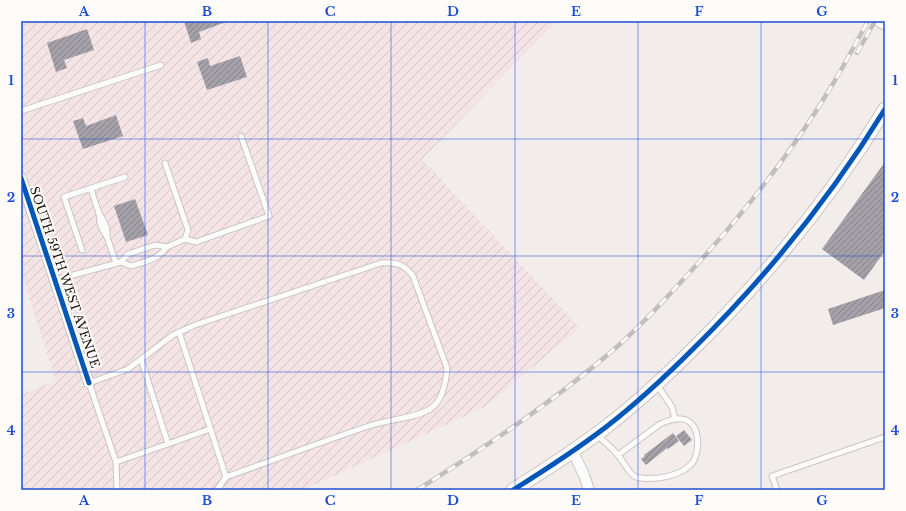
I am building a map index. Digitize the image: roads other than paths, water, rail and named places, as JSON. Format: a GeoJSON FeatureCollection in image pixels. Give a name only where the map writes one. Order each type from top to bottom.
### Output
{"type":"FeatureCollection","features":[{"type":"Feature","properties":{"kind":"street"},"geometry":{"type":"LineString","coordinates":[[881,21],[885,23]]}},
{"type":"Feature","properties":{"kind":"street"},"geometry":{"type":"LineString","coordinates":[[513,490],[573,452],[596,434],[656,384],[707,335],[747,294],[787,248],[832,190],[885,109]]}},
{"type":"Feature","properties":{"kind":"street","name":"SOUTH 59TH WEST AVENUE"},"geometry":{"type":"LineString","coordinates":[[21,178],[90,383]]}},
{"type":"Feature","properties":{"kind":"street"},"geometry":{"type":"LineString","coordinates":[[573,452],[584,475],[589,490]]}},
{"type":"Feature","properties":{"kind":"lane"},"geometry":{"type":"LineString","coordinates":[[21,111],[161,65]]}},
{"type":"Feature","properties":{"kind":"lane"},"geometry":{"type":"LineString","coordinates":[[55,280],[118,262],[128,254],[148,247],[155,245],[167,246],[185,239],[196,242],[269,216],[241,136]]}},
{"type":"Feature","properties":{"kind":"lane"},"geometry":{"type":"LineString","coordinates":[[165,163],[188,230],[185,239]]}},
{"type":"Feature","properties":{"kind":"lane"},"geometry":{"type":"LineString","coordinates":[[82,250],[64,197],[125,177]]}},
{"type":"Feature","properties":{"kind":"lane"},"geometry":{"type":"LineString","coordinates":[[90,188],[99,213],[105,221],[108,230],[107,237],[118,262],[131,266],[147,261],[160,255],[167,246]]}},
{"type":"Feature","properties":{"kind":"lane"},"geometry":{"type":"LineString","coordinates":[[117,490],[116,462],[90,383],[128,369],[173,335],[195,326],[381,263],[391,262],[406,267],[413,276],[447,368],[446,382],[439,398],[431,408],[413,416],[373,424],[226,478],[217,490]]}},
{"type":"Feature","properties":{"kind":"lane"},"geometry":{"type":"LineString","coordinates":[[180,332],[226,478]]}},
{"type":"Feature","properties":{"kind":"lane"},"geometry":{"type":"LineString","coordinates":[[140,360],[168,444]]}},
{"type":"Feature","properties":{"kind":"lane"},"geometry":{"type":"LineString","coordinates":[[656,384],[672,406],[675,420]]}},
{"type":"Feature","properties":{"kind":"lane"},"geometry":{"type":"LineString","coordinates":[[596,434],[618,455],[633,475],[644,479],[662,477],[686,468],[693,462],[698,444],[698,437],[692,425],[682,419],[668,420],[660,424],[618,455]]}},
{"type":"Feature","properties":{"kind":"lane"},"geometry":{"type":"LineString","coordinates":[[116,462],[210,430]]}},
{"type":"Feature","properties":{"kind":"lane"},"geometry":{"type":"LineString","coordinates":[[777,490],[772,476],[885,437]]}},
{"type":"Feature","properties":{"kind":"railway"},"geometry":{"type":"LineString","coordinates":[[417,490],[470,457],[571,385],[619,345],[657,308],[722,237],[781,162],[817,109],[868,21]]}},
{"type":"Feature","properties":{"kind":"railway"},"geometry":{"type":"LineString","coordinates":[[857,53],[875,21]]}}]}
